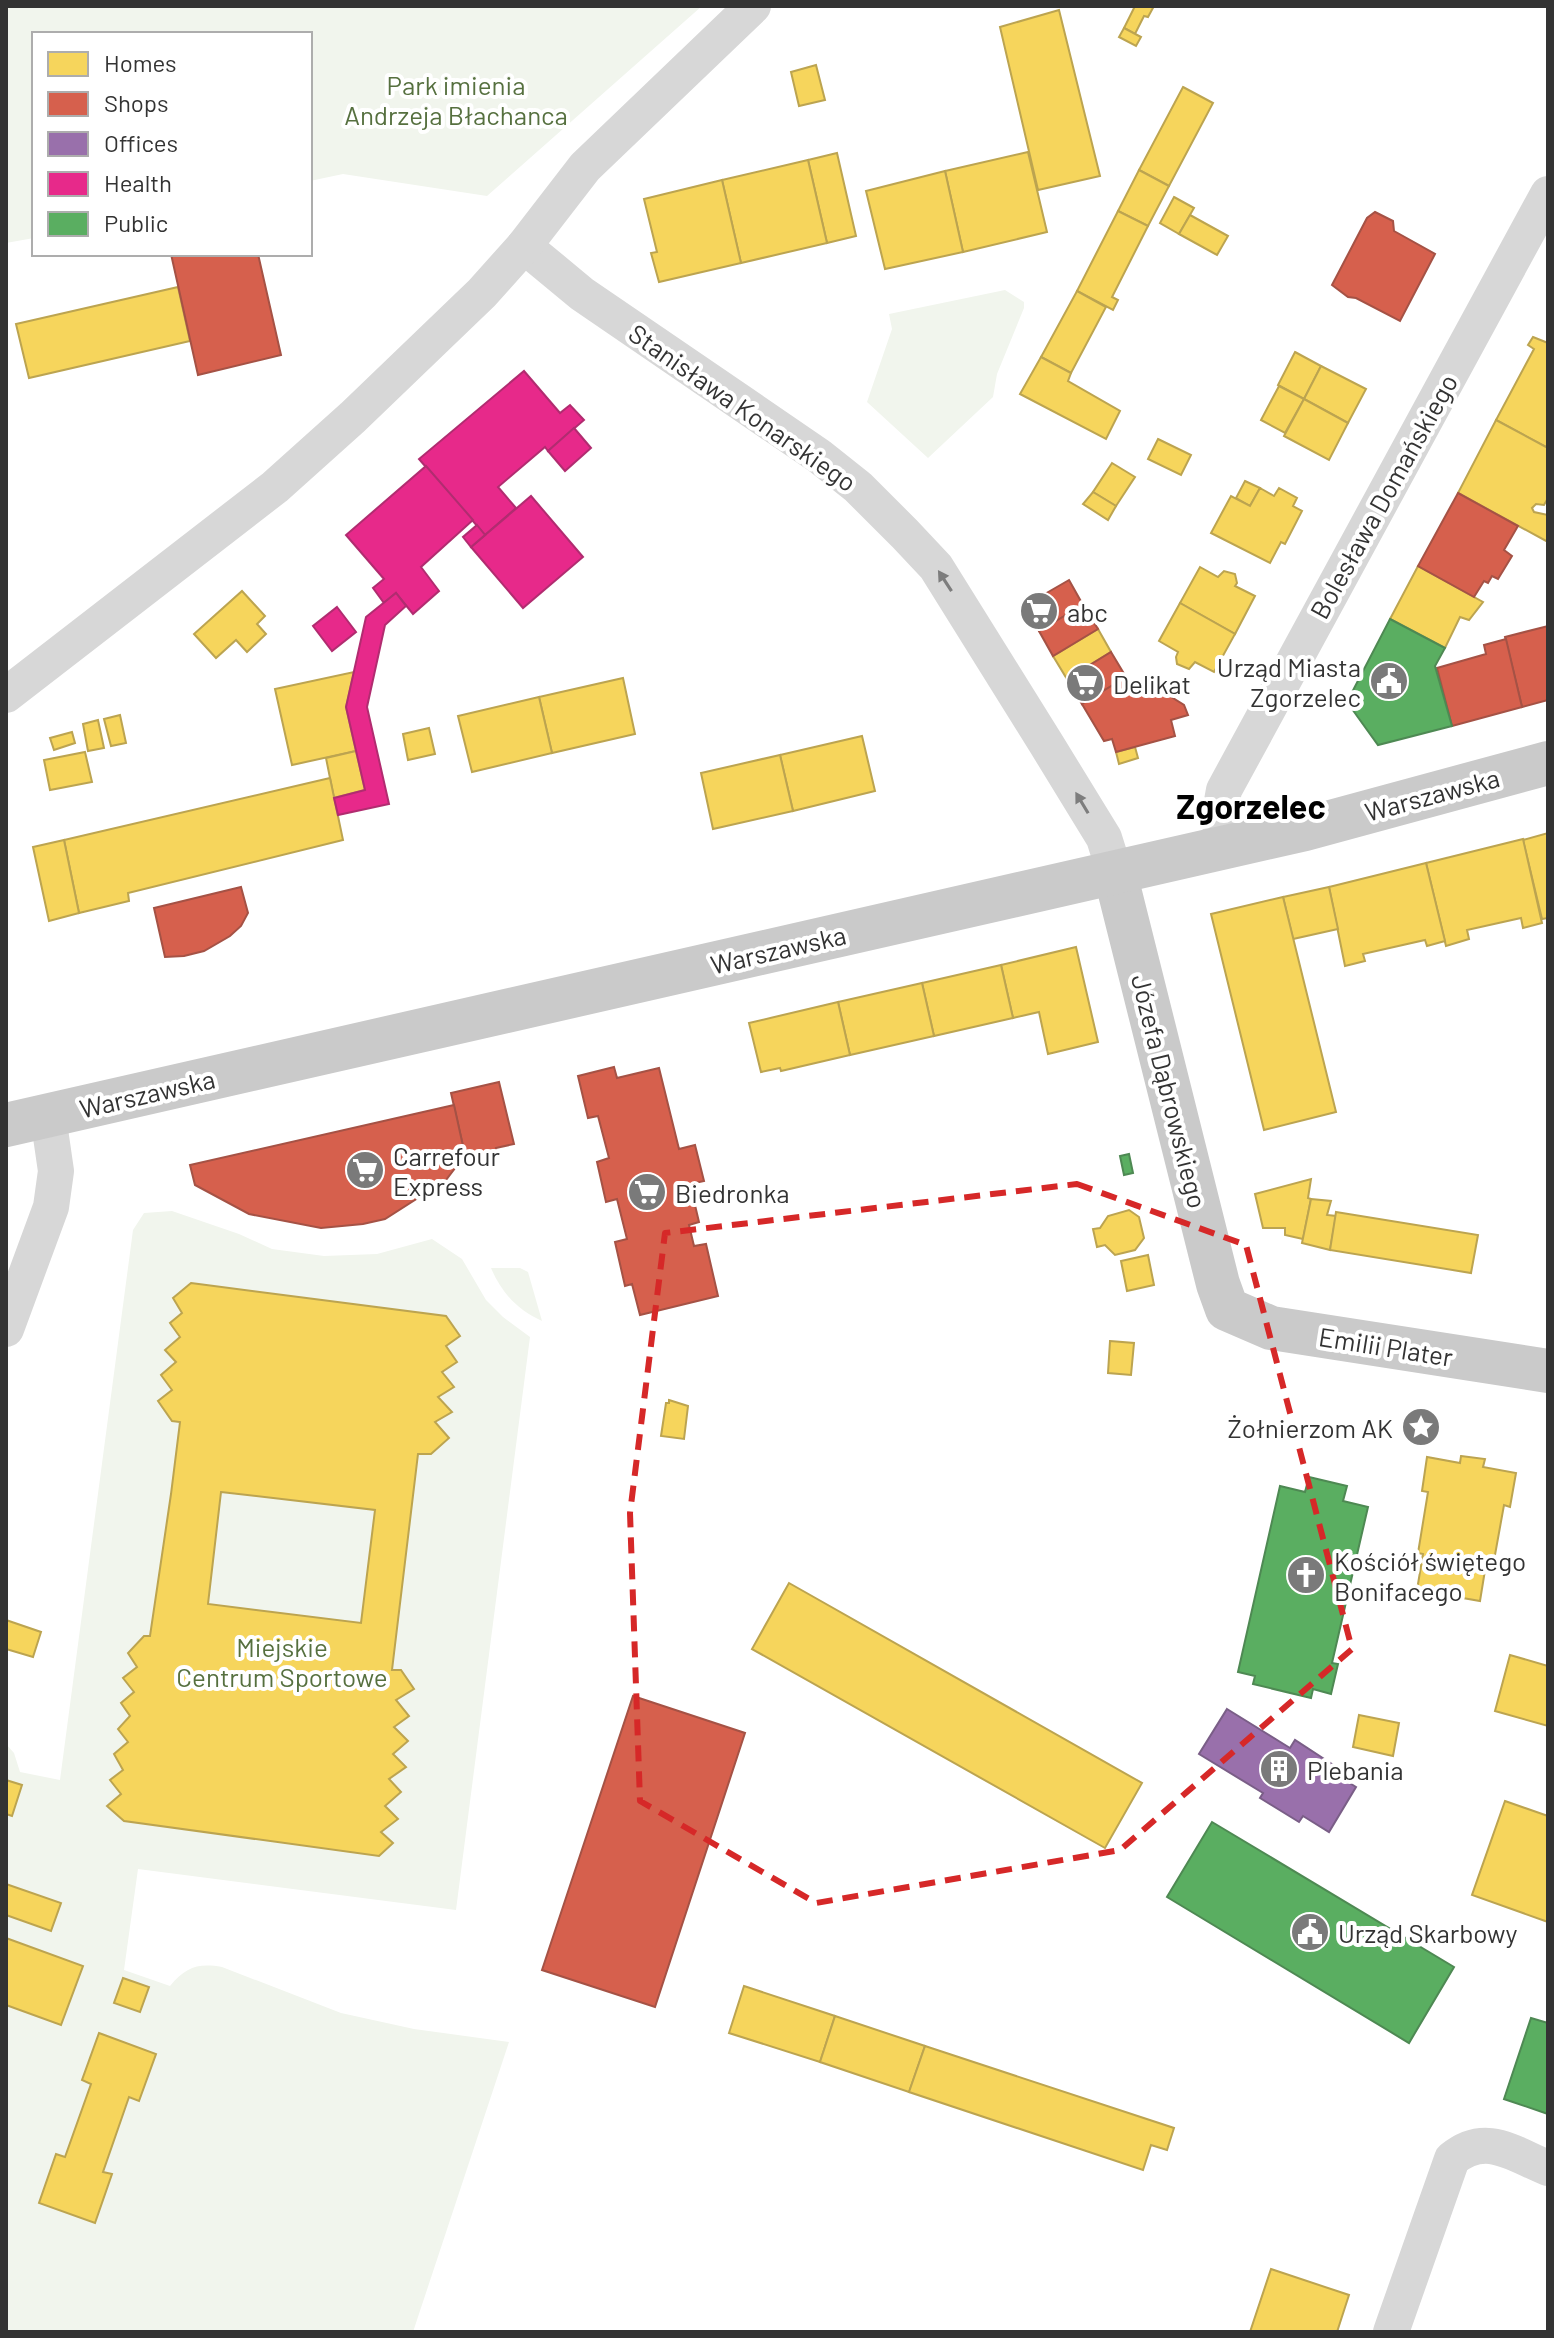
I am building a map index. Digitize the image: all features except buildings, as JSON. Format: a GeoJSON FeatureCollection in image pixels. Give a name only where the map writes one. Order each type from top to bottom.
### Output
{"type":"FeatureCollection","features":[{"type":"Feature","properties":{"kind":"main road","name":"Warszawska"},"geometry":{"type":"LineString","coordinates":[[6,1125],[1305,829],[1548,763]]}},
{"type":"Feature","properties":{"kind":"main road","name":"Józefa Dąbrowskiego"},"geometry":{"type":"LineString","coordinates":[[1115,873],[1218,1284],[1227,1309]]}},
{"type":"Feature","properties":{"kind":"main road","name":"Emilii Plater"},"geometry":{"type":"LineString","coordinates":[[1227,1309],[1271,1328],[1548,1371]]}},
{"type":"Feature","properties":{"kind":"street"},"geometry":{"type":"LineString","coordinates":[[6,695],[275,487],[353,417],[472,303],[524,246],[585,167],[753,6]]}},
{"type":"Feature","properties":{"kind":"street","name":"Bolesława Domańskiego"},"geometry":{"type":"LineString","coordinates":[[1224,847],[1219,818],[1224,790],[1548,194]]}},
{"type":"Feature","properties":{"kind":"street","name":"Stanisława Konarskiego"},"geometry":{"type":"LineString","coordinates":[[524,246],[582,294],[819,456],[858,487],[905,534],[936,567],[1047,745],[1104,838],[1115,873]]}},
{"type":"Feature","properties":{"kind":"street"},"geometry":{"type":"LineString","coordinates":[[6,1329],[51,1207],[56,1171],[48,1116]]}},
{"type":"Feature","properties":{"kind":"street"},"geometry":{"type":"LineString","coordinates":[[1391,2332],[1452,2159],[1471,2145],[1486,2144],[1548,2168]]}},
{"type":"Feature","properties":{"kind":"highlighted area"},"geometry":{"type":"Polygon","coordinates":[[[1077,1184],[1246,1245],[1352,1649],[1120,1850],[816,1903],[640,1801],[630,1513],[665,1233],[1077,1184]]]}},
{"type":"Feature","properties":{"kind":"green space","name":"Park imienia Andrzeja Błachanca"},"geometry":{"type":"Polygon","coordinates":[[[6,6],[702,6],[487,196],[343,174],[312,181],[312,32],[32,32],[32,238],[6,243],[6,6]]]}},
{"type":"Feature","properties":{"kind":"green space"},"geometry":{"type":"Polygon","coordinates":[[[1005,290],[1024,302],[1024,308],[997,374],[993,397],[928,458],[867,402],[892,329],[889,314],[1005,290]]]}},
{"type":"Feature","properties":{"kind":"green space","name":"Miejskie Centrum Sportowe"},"geometry":{"type":"Polygon","coordinates":[[[172,1211],[272,1249],[324,1256],[377,1254],[432,1239],[462,1259],[486,1300],[530,1337],[456,1910],[138,1869],[124,1970],[170,1986],[193,1968],[222,1967],[341,2013],[414,2029],[509,2042],[413,2332],[6,2332],[6,1744],[14,1753],[20,1772],[60,1780],[133,1230],[144,1213],[172,1211]]]}},
{"type":"Feature","properties":{"kind":"green space"},"geometry":{"type":"Polygon","coordinates":[[[491,1268],[520,1268],[528,1272],[542,1321],[511,1300],[491,1268]]]}},
{"type":"Feature","properties":{"kind":"place","name":"abc"},"geometry":{"type":"Point","coordinates":[1039,611]}},
{"type":"Feature","properties":{"kind":"place","name":"Urząd Miasta Zgorzelec"},"geometry":{"type":"Point","coordinates":[1389,681]}},
{"type":"Feature","properties":{"kind":"place","name":"Delikat"},"geometry":{"type":"Point","coordinates":[1085,683]}},
{"type":"Feature","properties":{"kind":"place","name":"Carrefour Express"},"geometry":{"type":"Point","coordinates":[365,1170]}},
{"type":"Feature","properties":{"kind":"place","name":"Biedronka"},"geometry":{"type":"Point","coordinates":[647,1192]}},
{"type":"Feature","properties":{"kind":"place","name":"Żołnierzom AK"},"geometry":{"type":"Point","coordinates":[1421,1427]}},
{"type":"Feature","properties":{"kind":"place","name":"Kościół świętego Bonifacego"},"geometry":{"type":"Point","coordinates":[1306,1575]}},
{"type":"Feature","properties":{"kind":"place","name":"Plebania"},"geometry":{"type":"Point","coordinates":[1279,1769]}},
{"type":"Feature","properties":{"kind":"place","name":"Urząd Skarbowy"},"geometry":{"type":"Point","coordinates":[1310,1932]}},
{"type":"Feature","properties":{"kind":"district","name":"Zgorzelec"},"geometry":{"type":"Point","coordinates":[1251,805]}}]}
